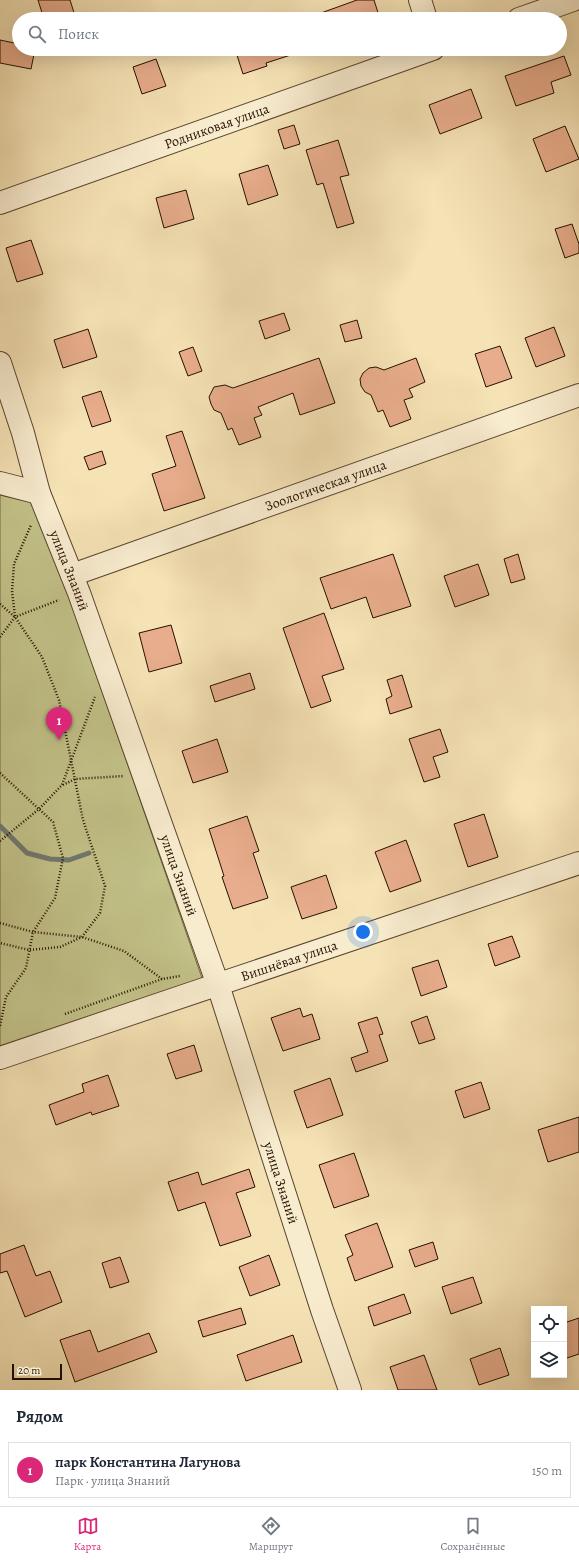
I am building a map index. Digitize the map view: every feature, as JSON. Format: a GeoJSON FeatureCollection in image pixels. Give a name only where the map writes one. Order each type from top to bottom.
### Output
{"type":"FeatureCollection","features":[{"type":"Feature","properties":{"kind":"street"},"geometry":{"type":"LineString","coordinates":[[420,0],[424,12]]}},
{"type":"Feature","properties":{"kind":"street"},"geometry":{"type":"LineString","coordinates":[[538,12],[573,0]]}},
{"type":"Feature","properties":{"kind":"street","name":"Родниковая улица"},"geometry":{"type":"LineString","coordinates":[[0,203],[413,56]]}},
{"type":"Feature","properties":{"kind":"street","name":"улица Знаний"},"geometry":{"type":"LineString","coordinates":[[0,363],[23,433],[38,492],[72,575],[218,985],[322,1310],[350,1390]]}},
{"type":"Feature","properties":{"kind":"street","name":"Зоологическая улица"},"geometry":{"type":"LineString","coordinates":[[72,575],[579,395]]}},
{"type":"Feature","properties":{"kind":"street"},"geometry":{"type":"LineString","coordinates":[[0,483],[38,492]]}},
{"type":"Feature","properties":{"kind":"street","name":"Вишнёвая улица"},"geometry":{"type":"LineString","coordinates":[[0,1058],[367,933],[579,863]]}},
{"type":"Feature","properties":{"kind":"path"},"geometry":{"type":"LineString","coordinates":[[15,617],[12,591],[14,564],[31,524]]}},
{"type":"Feature","properties":{"kind":"path"},"geometry":{"type":"LineString","coordinates":[[0,637],[15,617],[59,600]]}},
{"type":"Feature","properties":{"kind":"path"},"geometry":{"type":"LineString","coordinates":[[0,604],[15,617],[42,657],[54,686],[59,700],[83,820],[105,886],[100,913],[82,937],[60,947],[29,950],[0,943]]}},
{"type":"Feature","properties":{"kind":"path"},"geometry":{"type":"LineString","coordinates":[[62,785],[95,698]]}},
{"type":"Feature","properties":{"kind":"path"},"geometry":{"type":"LineString","coordinates":[[0,773],[53,822],[63,858],[55,898],[33,932],[26,968],[6,997],[0,1026]]}},
{"type":"Feature","properties":{"kind":"path"},"geometry":{"type":"LineString","coordinates":[[0,841],[40,809],[62,785],[75,779],[125,776]]}},
{"type":"Feature","properties":{"kind":"path"},"geometry":{"type":"LineString","coordinates":[[0,923],[33,932],[82,937],[124,951],[162,979]]}},
{"type":"Feature","properties":{"kind":"path"},"geometry":{"type":"LineString","coordinates":[[59,1016],[162,979],[185,975]]}},
{"type":"Feature","properties":{"kind":"green space"},"geometry":{"type":"Polygon","coordinates":[[[0,489],[35,498],[203,981],[0,1050],[0,489]]]}},
{"type":"Feature","properties":{"kind":"building"},"geometry":{"type":"Polygon","coordinates":[[[38,0],[70,0],[74,12],[42,12],[38,0]]]}},
{"type":"Feature","properties":{"kind":"building"},"geometry":{"type":"Polygon","coordinates":[[[357,0],[374,0],[378,12],[324,12],[357,0]]]}},
{"type":"Feature","properties":{"kind":"building"},"geometry":{"type":"Polygon","coordinates":[[[0,40],[12,43],[12,56],[34,56],[31,69],[0,63],[0,40]]]}},
{"type":"Feature","properties":{"kind":"building"},"geometry":{"type":"Polygon","coordinates":[[[237,56],[288,56],[266,63],[267,66],[243,74],[237,56]]]}},
{"type":"Feature","properties":{"kind":"building"},"geometry":{"type":"Polygon","coordinates":[[[564,56],[571,75],[551,82],[554,93],[516,106],[505,76],[564,56]]]}},
{"type":"Feature","properties":{"kind":"building"},"geometry":{"type":"Polygon","coordinates":[[[156,59],[166,86],[142,94],[133,67],[156,59]]]}},
{"type":"Feature","properties":{"kind":"building"},"geometry":{"type":"Polygon","coordinates":[[[471,89],[482,118],[440,134],[429,105],[471,89]]]}},
{"type":"Feature","properties":{"kind":"building"},"geometry":{"type":"Polygon","coordinates":[[[294,125],[300,144],[284,149],[278,130],[294,125]]]}},
{"type":"Feature","properties":{"kind":"building"},"geometry":{"type":"Polygon","coordinates":[[[565,126],[579,159],[546,172],[533,139],[565,126]]]}},
{"type":"Feature","properties":{"kind":"building"},"geometry":{"type":"Polygon","coordinates":[[[338,140],[349,175],[340,177],[354,223],[337,228],[323,183],[317,185],[306,150],[338,140]]]}},
{"type":"Feature","properties":{"kind":"building"},"geometry":{"type":"Polygon","coordinates":[[[268,165],[278,195],[248,205],[239,174],[268,165]]]}},
{"type":"Feature","properties":{"kind":"building"},"geometry":{"type":"Polygon","coordinates":[[[186,190],[194,219],[164,228],[156,198],[186,190]]]}},
{"type":"Feature","properties":{"kind":"building"},"geometry":{"type":"Polygon","coordinates":[[[572,224],[579,244],[579,253],[565,258],[555,229],[572,224]]]}},
{"type":"Feature","properties":{"kind":"building"},"geometry":{"type":"Polygon","coordinates":[[[31,240],[43,274],[17,282],[6,248],[31,240]]]}},
{"type":"Feature","properties":{"kind":"building"},"geometry":{"type":"Polygon","coordinates":[[[284,313],[290,330],[265,339],[259,321],[284,313]]]}},
{"type":"Feature","properties":{"kind":"building"},"geometry":{"type":"Polygon","coordinates":[[[357,320],[362,338],[345,342],[340,325],[357,320]]]}},
{"type":"Feature","properties":{"kind":"building"},"geometry":{"type":"Polygon","coordinates":[[[554,327],[565,356],[536,367],[525,338],[554,327]]]}},
{"type":"Feature","properties":{"kind":"building"},"geometry":{"type":"Polygon","coordinates":[[[88,329],[97,357],[63,368],[54,340],[88,329]]]}},
{"type":"Feature","properties":{"kind":"building"},"geometry":{"type":"Polygon","coordinates":[[[500,346],[512,378],[486,387],[475,354],[500,346]]]}},
{"type":"Feature","properties":{"kind":"building"},"geometry":{"type":"Polygon","coordinates":[[[193,347],[202,371],[188,376],[179,352],[193,347]]]}},
{"type":"Feature","properties":{"kind":"building"},"geometry":{"type":"Polygon","coordinates":[[[319,358],[335,403],[300,415],[293,393],[258,407],[262,415],[254,418],[261,437],[239,445],[232,428],[228,430],[221,413],[214,410],[211,404],[209,397],[214,387],[225,385],[233,388],[319,358]]]}},
{"type":"Feature","properties":{"kind":"building"},"geometry":{"type":"Polygon","coordinates":[[[416,358],[425,382],[409,389],[413,397],[404,400],[411,419],[390,427],[383,410],[378,412],[371,395],[365,392],[361,386],[360,379],[363,373],[369,368],[376,367],[384,370],[416,358]]]}},
{"type":"Feature","properties":{"kind":"building"},"geometry":{"type":"Polygon","coordinates":[[[101,391],[111,421],[92,427],[82,397],[101,391]]]}},
{"type":"Feature","properties":{"kind":"building"},"geometry":{"type":"Polygon","coordinates":[[[182,431],[205,498],[164,511],[152,474],[176,466],[166,436],[182,431]]]}},
{"type":"Feature","properties":{"kind":"building"},"geometry":{"type":"Polygon","coordinates":[[[102,451],[106,464],[89,470],[84,457],[102,451]]]}},
{"type":"Feature","properties":{"kind":"building"},"geometry":{"type":"Polygon","coordinates":[[[393,554],[411,606],[373,618],[366,597],[331,609],[320,578],[393,554]]]}},
{"type":"Feature","properties":{"kind":"building"},"geometry":{"type":"Polygon","coordinates":[[[518,554],[525,579],[511,583],[504,559],[518,554]]]}},
{"type":"Feature","properties":{"kind":"building"},"geometry":{"type":"Polygon","coordinates":[[[478,564],[489,595],[455,607],[444,576],[478,564]]]}},
{"type":"Feature","properties":{"kind":"building"},"geometry":{"type":"Polygon","coordinates":[[[324,613],[344,669],[322,676],[331,701],[311,708],[283,628],[324,613]]]}},
{"type":"Feature","properties":{"kind":"building"},"geometry":{"type":"Polygon","coordinates":[[[171,625],[182,663],[149,672],[139,633],[171,625]]]}},
{"type":"Feature","properties":{"kind":"building"},"geometry":{"type":"Polygon","coordinates":[[[250,673],[255,689],[215,702],[210,686],[250,673]]]}},
{"type":"Feature","properties":{"kind":"building"},"geometry":{"type":"Polygon","coordinates":[[[402,675],[412,707],[390,714],[386,699],[392,696],[387,680],[402,675]]]}},
{"type":"Feature","properties":{"kind":"building"},"geometry":{"type":"Polygon","coordinates":[[[440,729],[448,752],[433,757],[440,777],[424,782],[409,739],[440,729]]]}},
{"type":"Feature","properties":{"kind":"building"},"geometry":{"type":"Polygon","coordinates":[[[217,739],[228,772],[193,783],[182,751],[217,739]]]}},
{"type":"Feature","properties":{"kind":"building"},"geometry":{"type":"Polygon","coordinates":[[[484,814],[498,857],[468,867],[454,824],[484,814]]]}},
{"type":"Feature","properties":{"kind":"building"},"geometry":{"type":"Polygon","coordinates":[[[247,816],[259,851],[253,853],[268,898],[233,909],[222,877],[224,876],[209,829],[247,816]]]}},
{"type":"Feature","properties":{"kind":"building"},"geometry":{"type":"Polygon","coordinates":[[[406,840],[421,881],[390,892],[375,852],[406,840]]]}},
{"type":"Feature","properties":{"kind":"building"},"geometry":{"type":"Polygon","coordinates":[[[326,875],[337,908],[302,919],[291,887],[326,875]]]}},
{"type":"Feature","properties":{"kind":"building"},"geometry":{"type":"Polygon","coordinates":[[[512,936],[520,957],[495,966],[488,944],[512,936]]]}},
{"type":"Feature","properties":{"kind":"building"},"geometry":{"type":"Polygon","coordinates":[[[438,960],[447,987],[421,996],[412,968],[438,960]]]}},
{"type":"Feature","properties":{"kind":"building"},"geometry":{"type":"Polygon","coordinates":[[[300,1008],[303,1017],[312,1014],[320,1039],[283,1051],[271,1018],[300,1008]]]}},
{"type":"Feature","properties":{"kind":"building"},"geometry":{"type":"Polygon","coordinates":[[[427,1016],[435,1039],[419,1044],[411,1022],[427,1016]]]}},
{"type":"Feature","properties":{"kind":"building"},"geometry":{"type":"Polygon","coordinates":[[[377,1017],[383,1034],[379,1035],[388,1061],[356,1072],[351,1058],[368,1052],[358,1023],[377,1017]]]}},
{"type":"Feature","properties":{"kind":"building"},"geometry":{"type":"Polygon","coordinates":[[[194,1045],[202,1071],[176,1079],[167,1054],[194,1045]]]}},
{"type":"Feature","properties":{"kind":"building"},"geometry":{"type":"Polygon","coordinates":[[[108,1075],[119,1106],[92,1115],[91,1112],[56,1125],[49,1105],[84,1092],[82,1084],[108,1075]]]}},
{"type":"Feature","properties":{"kind":"building"},"geometry":{"type":"Polygon","coordinates":[[[330,1078],[343,1115],[307,1128],[294,1091],[330,1078]]]}},
{"type":"Feature","properties":{"kind":"building"},"geometry":{"type":"Polygon","coordinates":[[[481,1082],[490,1109],[464,1118],[455,1091],[481,1082]]]}},
{"type":"Feature","properties":{"kind":"building"},"geometry":{"type":"Polygon","coordinates":[[[579,1117],[579,1152],[548,1162],[538,1130],[579,1117]]]}},
{"type":"Feature","properties":{"kind":"building"},"geometry":{"type":"Polygon","coordinates":[[[354,1153],[369,1196],[334,1208],[319,1165],[354,1153]]]}},
{"type":"Feature","properties":{"kind":"building"},"geometry":{"type":"Polygon","coordinates":[[[249,1169],[255,1187],[236,1193],[251,1236],[220,1246],[205,1202],[178,1211],[168,1182],[198,1172],[202,1185],[249,1169]]]}},
{"type":"Feature","properties":{"kind":"building"},"geometry":{"type":"Polygon","coordinates":[[[377,1223],[393,1267],[355,1281],[347,1258],[353,1255],[345,1235],[377,1223]]]}},
{"type":"Feature","properties":{"kind":"building"},"geometry":{"type":"Polygon","coordinates":[[[433,1242],[438,1259],[415,1267],[409,1250],[433,1242]]]}},
{"type":"Feature","properties":{"kind":"building"},"geometry":{"type":"Polygon","coordinates":[[[24,1245],[36,1276],[50,1271],[62,1302],[25,1317],[7,1271],[0,1273],[0,1254],[24,1245]]]}},
{"type":"Feature","properties":{"kind":"building"},"geometry":{"type":"Polygon","coordinates":[[[269,1255],[280,1285],[250,1296],[239,1267],[269,1255]]]}},
{"type":"Feature","properties":{"kind":"building"},"geometry":{"type":"Polygon","coordinates":[[[120,1257],[129,1282],[110,1288],[102,1263],[120,1257]]]}},
{"type":"Feature","properties":{"kind":"building"},"geometry":{"type":"Polygon","coordinates":[[[473,1277],[482,1303],[451,1314],[442,1287],[473,1277]]]}},
{"type":"Feature","properties":{"kind":"building"},"geometry":{"type":"Polygon","coordinates":[[[404,1294],[411,1313],[374,1326],[368,1307],[404,1294]]]}},
{"type":"Feature","properties":{"kind":"building"},"geometry":{"type":"Polygon","coordinates":[[[241,1308],[246,1324],[203,1337],[198,1321],[241,1308]]]}},
{"type":"Feature","properties":{"kind":"building"},"geometry":{"type":"Polygon","coordinates":[[[579,1318],[579,1354],[567,1358],[567,1342],[567,1322],[579,1318]]]}},
{"type":"Feature","properties":{"kind":"building"},"geometry":{"type":"Polygon","coordinates":[[[90,1330],[98,1352],[149,1333],[157,1352],[75,1382],[60,1340],[90,1330]]]}},
{"type":"Feature","properties":{"kind":"building"},"geometry":{"type":"Polygon","coordinates":[[[293,1335],[302,1362],[246,1381],[237,1355],[293,1335]]]}},
{"type":"Feature","properties":{"kind":"building"},"geometry":{"type":"Polygon","coordinates":[[[500,1348],[509,1375],[479,1385],[470,1359],[500,1348]]]}},
{"type":"Feature","properties":{"kind":"building"},"geometry":{"type":"Polygon","coordinates":[[[424,1355],[437,1390],[398,1390],[390,1367],[424,1355]]]}},
{"type":"Feature","properties":{"kind":"waterway"},"geometry":{"type":"LineString","coordinates":[[0,826],[27,853],[50,859],[69,860],[89,853]]}},
{"type":"Feature","properties":{"kind":"place","name":"парк Константина Лагунова"},"geometry":{"type":"Point","coordinates":[59,740]}}]}
